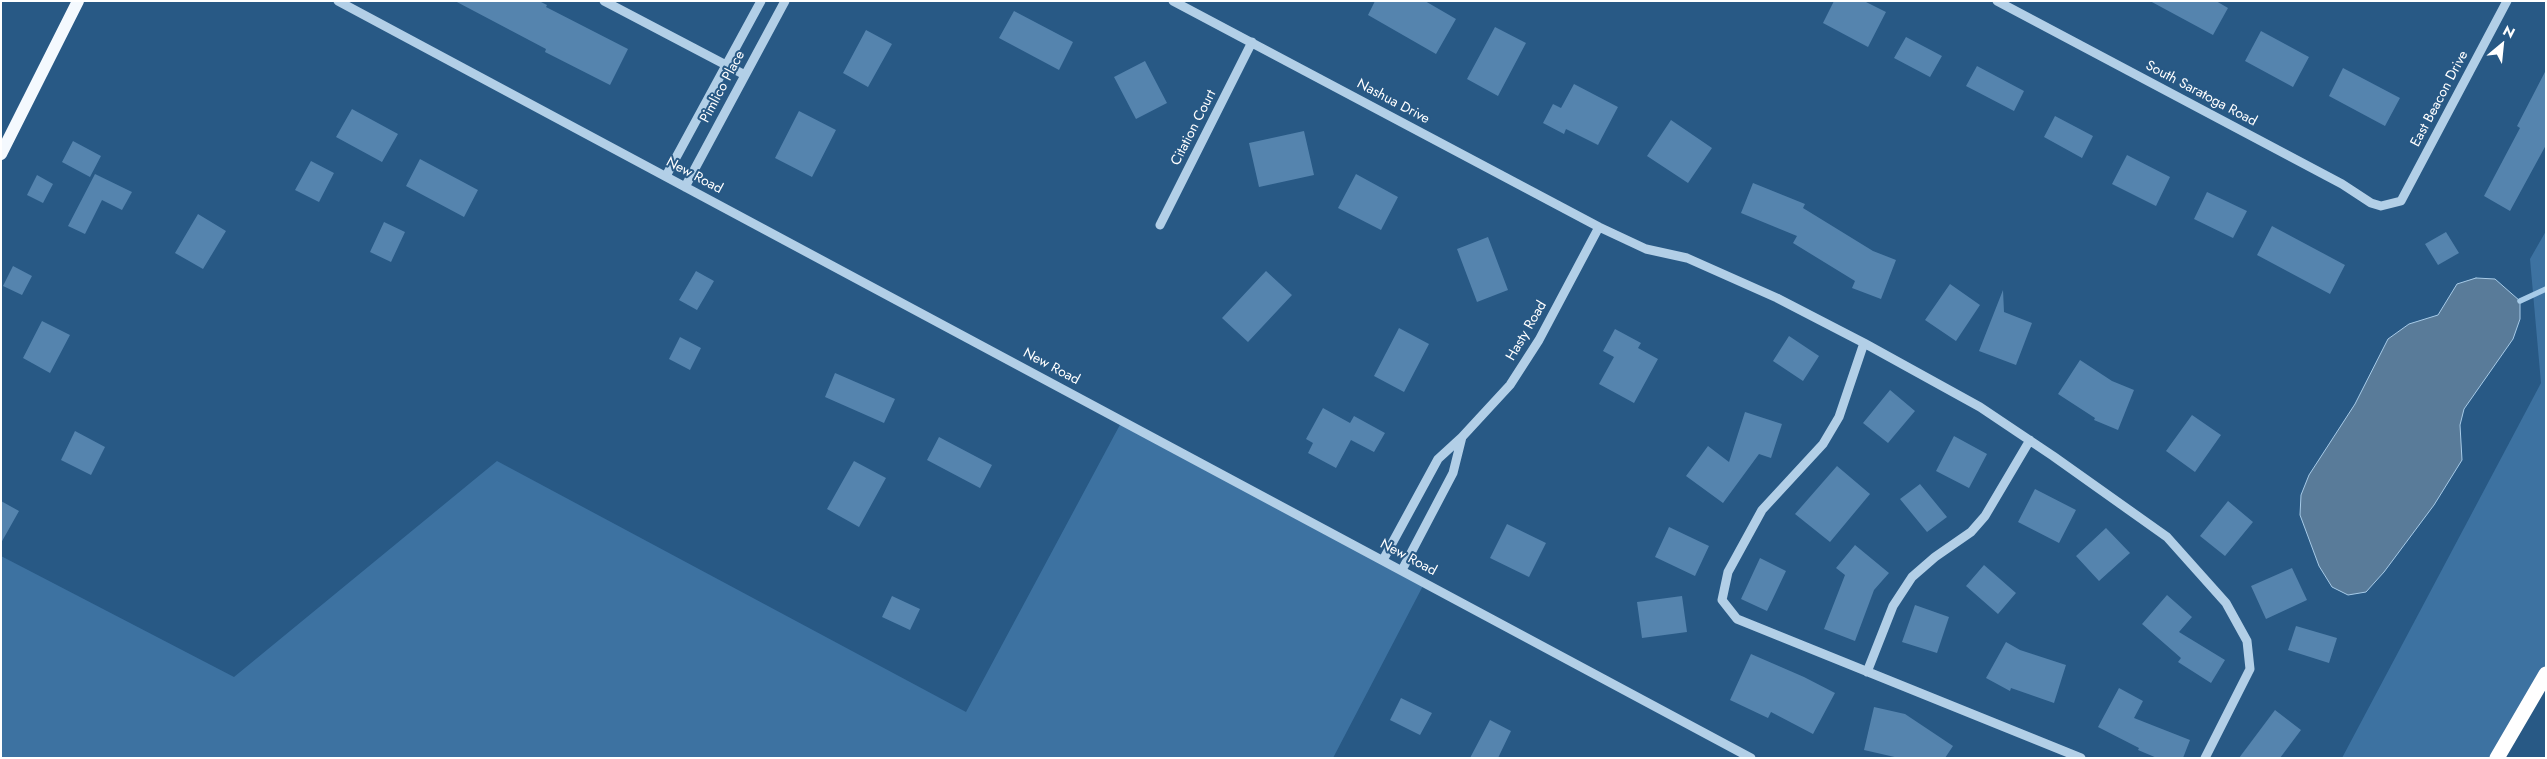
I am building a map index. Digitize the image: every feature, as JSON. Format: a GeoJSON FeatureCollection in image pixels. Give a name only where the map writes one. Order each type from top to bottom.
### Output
{"type":"FeatureCollection","features":[{"type":"Feature","properties":{"kind":"highway"},"geometry":{"type":"LineString","coordinates":[[2497,758],[2546,674]]}},
{"type":"Feature","properties":{"kind":"main road"},"geometry":{"type":"LineString","coordinates":[[1,154],[78,1]]}},
{"type":"Feature","properties":{"kind":"street","name":"New Road"},"geometry":{"type":"LineString","coordinates":[[338,1],[1751,758]]}},
{"type":"Feature","properties":{"kind":"street"},"geometry":{"type":"LineString","coordinates":[[604,1],[745,75]]}},
{"type":"Feature","properties":{"kind":"street","name":"Pimlico Place"},"geometry":{"type":"LineString","coordinates":[[666,176],[761,1]]}},
{"type":"Feature","properties":{"kind":"street","name":"Pimlico Place"},"geometry":{"type":"LineString","coordinates":[[685,187],[785,1]]}},
{"type":"Feature","properties":{"kind":"street","name":"Nashua Drive"},"geometry":{"type":"LineString","coordinates":[[1173,1],[1599,227],[1646,249],[1687,258],[1777,298],[1864,343],[1980,408],[2030,440],[2167,537],[2226,604],[2247,642],[2250,669],[2205,758]]}},
{"type":"Feature","properties":{"kind":"street","name":"South Saratoga Road"},"geometry":{"type":"LineString","coordinates":[[1997,1],[2342,184],[2371,204],[2381,206],[2392,204]]}},
{"type":"Feature","properties":{"kind":"street","name":"East Beacon Drive"},"geometry":{"type":"LineString","coordinates":[[2392,204],[2401,201],[2413,181],[2507,1]]}},
{"type":"Feature","properties":{"kind":"street","name":"Citation Court"},"geometry":{"type":"LineString","coordinates":[[1160,225],[1252,42]]}},
{"type":"Feature","properties":{"kind":"street","name":"Hasty Road"},"geometry":{"type":"LineString","coordinates":[[1383,560],[1438,459],[1462,437],[1510,385],[1539,340],[1599,227]]}},
{"type":"Feature","properties":{"kind":"street"},"geometry":{"type":"LineString","coordinates":[[1864,343],[1839,417],[1823,444],[1762,510],[1728,572],[1722,600],[1737,619],[1999,723],[2081,758]]}},
{"type":"Feature","properties":{"kind":"street","name":"Hasty Road"},"geometry":{"type":"LineString","coordinates":[[1402,570],[1453,473],[1462,437]]}},
{"type":"Feature","properties":{"kind":"street"},"geometry":{"type":"LineString","coordinates":[[1867,672],[1893,606],[1908,584],[1935,557],[1971,532],[1985,516],[2030,440]]}},
{"type":"Feature","properties":{"kind":"shaded area"},"geometry":{"type":"Polygon","coordinates":[[[2546,231],[2546,674],[2497,758],[2342,758],[2541,383],[2530,259],[2546,231]]]}},
{"type":"Feature","properties":{"kind":"shaded area"},"geometry":{"type":"Polygon","coordinates":[[[2476,278],[2495,279],[2520,301],[2520,319],[2513,339],[2464,409],[2460,425],[2462,460],[2434,505],[2384,572],[2366,592],[2348,595],[2332,587],[2319,566],[2300,515],[2301,495],[2309,475],[2355,404],[2388,339],[2409,324],[2438,315],[2457,284],[2476,278]]]}},
{"type":"Feature","properties":{"kind":"shaded area"},"geometry":{"type":"Polygon","coordinates":[[[1122,421],[1425,582],[1333,758],[1,758],[1,556],[234,677],[497,461],[966,712],[1122,421]]]}},
{"type":"Feature","properties":{"kind":"building"},"geometry":{"type":"Polygon","coordinates":[[[455,1],[539,1],[547,5],[546,7],[628,49],[610,85],[545,52],[546,49],[455,1]]]}},
{"type":"Feature","properties":{"kind":"building"},"geometry":{"type":"Polygon","coordinates":[[[1375,1],[1425,1],[1456,19],[1436,54],[1368,15],[1375,1]]]}},
{"type":"Feature","properties":{"kind":"building"},"geometry":{"type":"Polygon","coordinates":[[[1834,1],[1864,1],[1886,12],[1868,47],[1823,23],[1834,1]]]}},
{"type":"Feature","properties":{"kind":"building"},"geometry":{"type":"Polygon","coordinates":[[[2150,1],[2216,1],[2228,8],[2213,35],[2150,1]]]}},
{"type":"Feature","properties":{"kind":"building"},"geometry":{"type":"Polygon","coordinates":[[[1014,11],[1073,42],[1059,70],[999,38],[1014,11]]]}},
{"type":"Feature","properties":{"kind":"building"},"geometry":{"type":"Polygon","coordinates":[[[1495,27],[1526,43],[1498,96],[1467,79],[1495,27]]]}},
{"type":"Feature","properties":{"kind":"building"},"geometry":{"type":"Polygon","coordinates":[[[866,30],[892,44],[868,87],[843,73],[866,30]]]}},
{"type":"Feature","properties":{"kind":"building"},"geometry":{"type":"Polygon","coordinates":[[[2261,31],[2309,57],[2293,87],[2245,61],[2261,31]]]}},
{"type":"Feature","properties":{"kind":"building"},"geometry":{"type":"Polygon","coordinates":[[[1906,37],[1942,56],[1930,77],[1894,58],[1906,37]]]}},
{"type":"Feature","properties":{"kind":"building"},"geometry":{"type":"Polygon","coordinates":[[[1145,61],[1167,103],[1136,119],[1114,77],[1145,61]]]}},
{"type":"Feature","properties":{"kind":"building"},"geometry":{"type":"Polygon","coordinates":[[[1977,66],[2024,91],[2014,111],[1966,86],[1977,66]]]}},
{"type":"Feature","properties":{"kind":"building"},"geometry":{"type":"Polygon","coordinates":[[[2343,68],[2400,98],[2385,126],[2329,96],[2343,68]]]}},
{"type":"Feature","properties":{"kind":"building"},"geometry":{"type":"Polygon","coordinates":[[[2546,70],[2546,145],[2510,211],[2484,196],[2520,128],[2517,126],[2546,70]]]}},
{"type":"Feature","properties":{"kind":"building"},"geometry":{"type":"Polygon","coordinates":[[[1574,84],[1618,107],[1598,145],[1566,129],[1564,134],[1543,123],[1553,104],[1561,108],[1574,84]]]}},
{"type":"Feature","properties":{"kind":"building"},"geometry":{"type":"Polygon","coordinates":[[[352,109],[398,134],[382,162],[336,137],[352,109]]]}},
{"type":"Feature","properties":{"kind":"building"},"geometry":{"type":"Polygon","coordinates":[[[799,111],[836,130],[812,177],[775,158],[799,111]]]}},
{"type":"Feature","properties":{"kind":"building"},"geometry":{"type":"Polygon","coordinates":[[[2055,116],[2093,136],[2082,158],[2044,137],[2055,116]]]}},
{"type":"Feature","properties":{"kind":"building"},"geometry":{"type":"Polygon","coordinates":[[[1671,120],[1712,148],[1688,183],[1647,156],[1671,120]]]}},
{"type":"Feature","properties":{"kind":"building"},"geometry":{"type":"Polygon","coordinates":[[[1304,131],[1314,175],[1259,187],[1249,143],[1304,131]]]}},
{"type":"Feature","properties":{"kind":"building"},"geometry":{"type":"Polygon","coordinates":[[[73,141],[101,156],[90,177],[62,162],[73,141]]]}},
{"type":"Feature","properties":{"kind":"building"},"geometry":{"type":"Polygon","coordinates":[[[2127,155],[2170,177],[2156,206],[2112,184],[2127,155]]]}},
{"type":"Feature","properties":{"kind":"building"},"geometry":{"type":"Polygon","coordinates":[[[420,159],[478,190],[464,217],[406,186],[420,159]]]}},
{"type":"Feature","properties":{"kind":"building"},"geometry":{"type":"Polygon","coordinates":[[[311,161],[334,173],[319,202],[295,190],[311,161]]]}},
{"type":"Feature","properties":{"kind":"building"},"geometry":{"type":"Polygon","coordinates":[[[95,174],[132,192],[122,210],[102,200],[85,234],[68,226],[95,174]]]}},
{"type":"Feature","properties":{"kind":"building"},"geometry":{"type":"Polygon","coordinates":[[[1356,174],[1398,197],[1381,230],[1338,208],[1356,174]]]}},
{"type":"Feature","properties":{"kind":"building"},"geometry":{"type":"Polygon","coordinates":[[[37,175],[53,184],[43,203],[27,195],[37,175]]]}},
{"type":"Feature","properties":{"kind":"building"},"geometry":{"type":"Polygon","coordinates":[[[1753,183],[1805,204],[1803,208],[1873,251],[1896,260],[1881,299],[1852,288],[1855,281],[1793,243],[1797,236],[1741,213],[1753,183]]]}},
{"type":"Feature","properties":{"kind":"building"},"geometry":{"type":"Polygon","coordinates":[[[2207,192],[2247,211],[2233,238],[2194,219],[2207,192]]]}},
{"type":"Feature","properties":{"kind":"building"},"geometry":{"type":"Polygon","coordinates":[[[198,214],[226,231],[203,269],[175,253],[198,214]]]}},
{"type":"Feature","properties":{"kind":"building"},"geometry":{"type":"Polygon","coordinates":[[[384,222],[405,232],[391,262],[370,252],[384,222]]]}},
{"type":"Feature","properties":{"kind":"building"},"geometry":{"type":"Polygon","coordinates":[[[2272,226],[2345,265],[2330,294],[2257,255],[2272,226]]]}},
{"type":"Feature","properties":{"kind":"building"},"geometry":{"type":"Polygon","coordinates":[[[2446,232],[2459,253],[2438,265],[2425,244],[2446,232]]]}},
{"type":"Feature","properties":{"kind":"building"},"geometry":{"type":"Polygon","coordinates":[[[1488,237],[1508,290],[1477,302],[1457,249],[1488,237]]]}},
{"type":"Feature","properties":{"kind":"building"},"geometry":{"type":"Polygon","coordinates":[[[13,266],[32,276],[22,295],[3,286],[13,266]]]}},
{"type":"Feature","properties":{"kind":"building"},"geometry":{"type":"Polygon","coordinates":[[[696,271],[714,281],[697,310],[679,300],[696,271]]]}},
{"type":"Feature","properties":{"kind":"building"},"geometry":{"type":"Polygon","coordinates":[[[1266,271],[1292,295],[1248,342],[1222,318],[1266,271]]]}},
{"type":"Feature","properties":{"kind":"building"},"geometry":{"type":"Polygon","coordinates":[[[1950,284],[1980,305],[1956,341],[1925,320],[1950,284]]]}},
{"type":"Feature","properties":{"kind":"building"},"geometry":{"type":"Polygon","coordinates":[[[2003,290],[2004,312],[2032,323],[2016,365],[1979,351],[2003,290]]]}},
{"type":"Feature","properties":{"kind":"building"},"geometry":{"type":"Polygon","coordinates":[[[42,321],[70,335],[50,373],[23,358],[42,321]]]}},
{"type":"Feature","properties":{"kind":"building"},"geometry":{"type":"Polygon","coordinates":[[[1399,328],[1429,344],[1404,392],[1374,376],[1399,328]]]}},
{"type":"Feature","properties":{"kind":"building"},"geometry":{"type":"Polygon","coordinates":[[[1615,329],[1641,343],[1638,348],[1658,359],[1634,403],[1599,384],[1614,357],[1603,351],[1615,329]]]}},
{"type":"Feature","properties":{"kind":"building"},"geometry":{"type":"Polygon","coordinates":[[[1789,336],[1819,356],[1803,381],[1773,361],[1789,336]]]}},
{"type":"Feature","properties":{"kind":"building"},"geometry":{"type":"Polygon","coordinates":[[[680,337],[701,348],[690,370],[669,359],[680,337]]]}},
{"type":"Feature","properties":{"kind":"building"},"geometry":{"type":"Polygon","coordinates":[[[2080,360],[2112,381],[2134,390],[2118,430],[2094,420],[2095,418],[2058,394],[2080,360]]]}},
{"type":"Feature","properties":{"kind":"building"},"geometry":{"type":"Polygon","coordinates":[[[835,373],[895,399],[884,423],[825,397],[835,373]]]}},
{"type":"Feature","properties":{"kind":"building"},"geometry":{"type":"Polygon","coordinates":[[[1890,390],[1915,411],[1888,443],[1863,423],[1890,390]]]}},
{"type":"Feature","properties":{"kind":"building"},"geometry":{"type":"Polygon","coordinates":[[[1323,408],[1350,423],[1354,416],[1385,433],[1374,452],[1351,440],[1336,468],[1308,453],[1313,443],[1306,439],[1323,408]]]}},
{"type":"Feature","properties":{"kind":"building"},"geometry":{"type":"Polygon","coordinates":[[[1745,412],[1782,424],[1771,458],[1759,454],[1723,503],[1686,476],[1708,446],[1729,462],[1745,412]]]}},
{"type":"Feature","properties":{"kind":"building"},"geometry":{"type":"Polygon","coordinates":[[[2192,415],[2221,435],[2195,472],[2166,451],[2192,415]]]}},
{"type":"Feature","properties":{"kind":"building"},"geometry":{"type":"Polygon","coordinates":[[[75,431],[105,447],[91,475],[61,460],[75,431]]]}},
{"type":"Feature","properties":{"kind":"building"},"geometry":{"type":"Polygon","coordinates":[[[1954,436],[1987,454],[1969,488],[1936,471],[1954,436]]]}},
{"type":"Feature","properties":{"kind":"building"},"geometry":{"type":"Polygon","coordinates":[[[939,437],[992,465],[980,488],[927,460],[939,437]]]}},
{"type":"Feature","properties":{"kind":"building"},"geometry":{"type":"Polygon","coordinates":[[[854,461],[886,478],[859,527],[827,509],[854,461]]]}},
{"type":"Feature","properties":{"kind":"building"},"geometry":{"type":"Polygon","coordinates":[[[1837,466],[1870,494],[1830,542],[1795,514],[1837,466]]]}},
{"type":"Feature","properties":{"kind":"building"},"geometry":{"type":"Polygon","coordinates":[[[1920,484],[1947,517],[1927,532],[1900,499],[1920,484]]]}},
{"type":"Feature","properties":{"kind":"building"},"geometry":{"type":"Polygon","coordinates":[[[2035,489],[2076,510],[2059,543],[2018,522],[2035,489]]]}},
{"type":"Feature","properties":{"kind":"building"},"geometry":{"type":"Polygon","coordinates":[[[1,501],[19,511],[1,543],[1,501]]]}},
{"type":"Feature","properties":{"kind":"building"},"geometry":{"type":"Polygon","coordinates":[[[2228,501],[2253,522],[2225,556],[2200,536],[2228,501]]]}},
{"type":"Feature","properties":{"kind":"building"},"geometry":{"type":"Polygon","coordinates":[[[1507,524],[1546,543],[1529,577],[1490,558],[1507,524]]]}},
{"type":"Feature","properties":{"kind":"building"},"geometry":{"type":"Polygon","coordinates":[[[1669,527],[1709,546],[1695,576],[1655,557],[1669,527]]]}},
{"type":"Feature","properties":{"kind":"building"},"geometry":{"type":"Polygon","coordinates":[[[2106,528],[2130,553],[2099,581],[2076,556],[2106,528]]]}},
{"type":"Feature","properties":{"kind":"building"},"geometry":{"type":"Polygon","coordinates":[[[1855,545],[1889,573],[1874,590],[1855,641],[1824,629],[1845,575],[1836,568],[1855,545]]]}},
{"type":"Feature","properties":{"kind":"building"},"geometry":{"type":"Polygon","coordinates":[[[1760,558],[1786,571],[1767,611],[1741,599],[1760,558]]]}},
{"type":"Feature","properties":{"kind":"building"},"geometry":{"type":"Polygon","coordinates":[[[1984,565],[2016,593],[1998,614],[1966,586],[1984,565]]]}},
{"type":"Feature","properties":{"kind":"building"},"geometry":{"type":"Polygon","coordinates":[[[2292,568],[2307,600],[2266,619],[2251,586],[2292,568]]]}},
{"type":"Feature","properties":{"kind":"building"},"geometry":{"type":"Polygon","coordinates":[[[2167,595],[2192,617],[2179,632],[2225,660],[2211,683],[2178,662],[2181,658],[2142,624],[2167,595]]]}},
{"type":"Feature","properties":{"kind":"building"},"geometry":{"type":"Polygon","coordinates":[[[892,596],[920,609],[910,630],[882,617],[892,596]]]}},
{"type":"Feature","properties":{"kind":"building"},"geometry":{"type":"Polygon","coordinates":[[[1682,596],[1687,632],[1642,638],[1637,602],[1682,596]]]}},
{"type":"Feature","properties":{"kind":"building"},"geometry":{"type":"Polygon","coordinates":[[[1915,605],[1949,617],[1937,653],[1902,642],[1915,605]]]}},
{"type":"Feature","properties":{"kind":"building"},"geometry":{"type":"Polygon","coordinates":[[[2296,626],[2337,638],[2329,663],[2288,650],[2296,626]]]}},
{"type":"Feature","properties":{"kind":"building"},"geometry":{"type":"Polygon","coordinates":[[[2006,642],[2020,650],[2066,665],[2054,703],[2011,688],[2010,691],[1986,678],[2006,642]]]}},
{"type":"Feature","properties":{"kind":"building"},"geometry":{"type":"Polygon","coordinates":[[[1751,654],[1835,693],[1813,734],[1771,712],[1768,718],[1730,700],[1751,654]]]}},
{"type":"Feature","properties":{"kind":"building"},"geometry":{"type":"Polygon","coordinates":[[[2119,688],[2143,701],[2134,718],[2190,740],[2183,758],[2157,758],[2138,750],[2139,748],[2098,727],[2119,688]]]}},
{"type":"Feature","properties":{"kind":"building"},"geometry":{"type":"Polygon","coordinates":[[[1401,698],[1432,713],[1420,735],[1390,720],[1401,698]]]}},
{"type":"Feature","properties":{"kind":"building"},"geometry":{"type":"Polygon","coordinates":[[[1874,707],[1905,714],[1953,746],[1945,758],[1899,758],[1864,750],[1874,707]]]}},
{"type":"Feature","properties":{"kind":"building"},"geometry":{"type":"Polygon","coordinates":[[[2275,710],[2301,730],[2280,758],[2239,758],[2275,710]]]}},
{"type":"Feature","properties":{"kind":"building"},"geometry":{"type":"Polygon","coordinates":[[[1490,720],[1511,731],[1498,758],[1470,758],[1490,720]]]}},
{"type":"Feature","properties":{"kind":"waterway"},"geometry":{"type":"LineString","coordinates":[[2520,301],[2546,289]]}}]}
